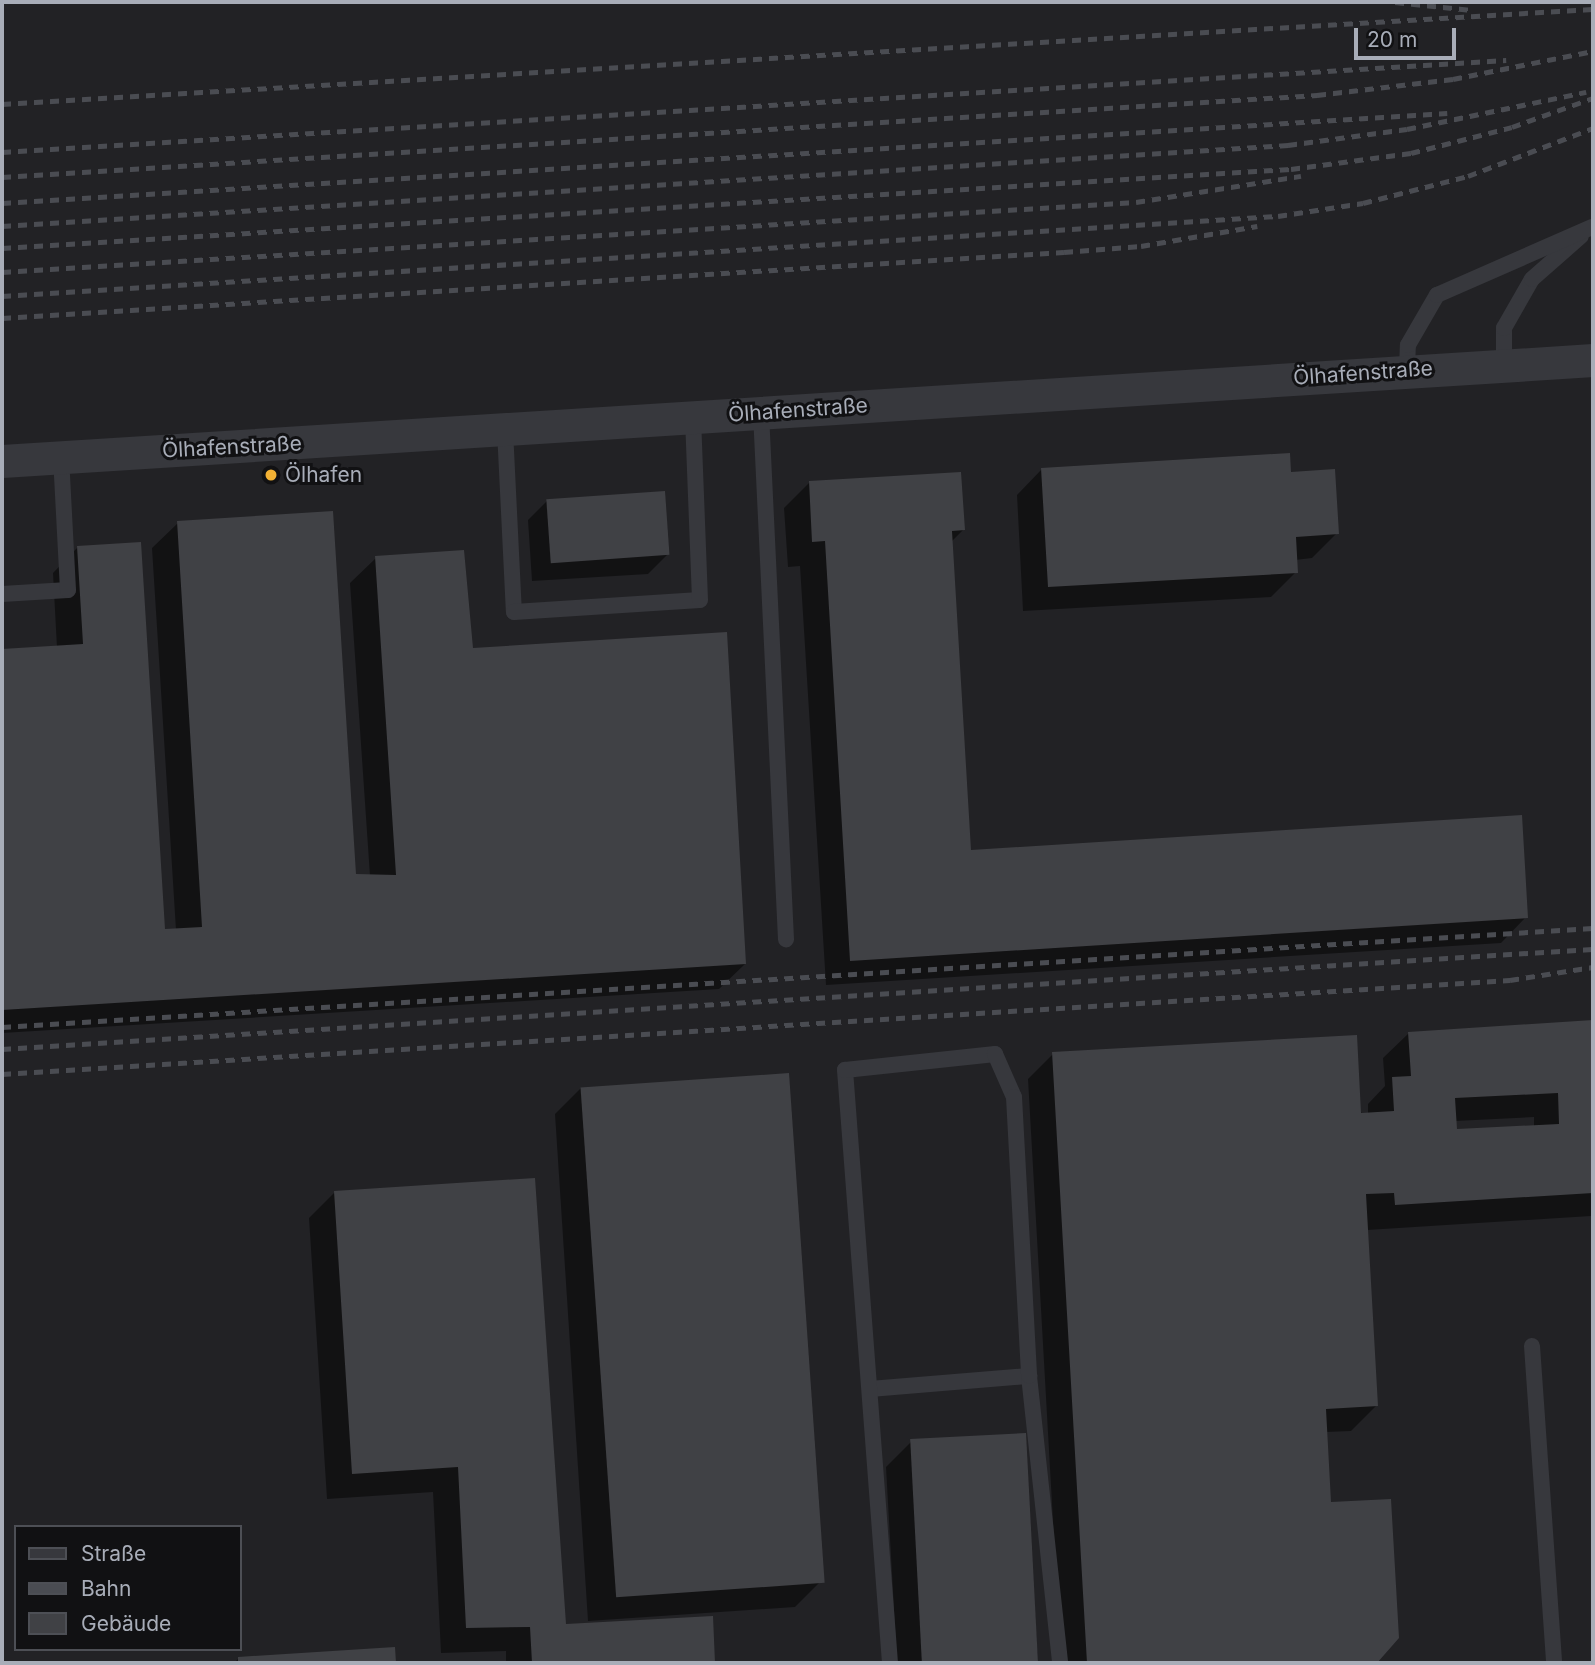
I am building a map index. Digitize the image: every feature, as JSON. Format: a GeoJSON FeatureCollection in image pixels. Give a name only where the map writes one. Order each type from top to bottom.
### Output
{"type":"FeatureCollection","features":[{"type":"Feature","properties":{"kind":"street","name":"Ölhafenstraße"},"geometry":{"type":"LineString","coordinates":[[2,461],[1593,360]]}},
{"type":"Feature","properties":{"kind":"lane"},"geometry":{"type":"LineString","coordinates":[[1504,365],[1504,328],[1532,279],[1593,227]]}},
{"type":"Feature","properties":{"kind":"lane"},"geometry":{"type":"LineString","coordinates":[[1407,370],[1408,345],[1437,295],[1593,227]]}},
{"type":"Feature","properties":{"kind":"lane"},"geometry":{"type":"LineString","coordinates":[[761,413],[786,939]]}},
{"type":"Feature","properties":{"kind":"lane"},"geometry":{"type":"LineString","coordinates":[[505,430],[514,612],[700,600],[693,417]]}},
{"type":"Feature","properties":{"kind":"lane"},"geometry":{"type":"LineString","coordinates":[[2,594],[68,590],[61,457]]}},
{"type":"Feature","properties":{"kind":"lane"},"geometry":{"type":"LineString","coordinates":[[890,1663],[845,1070],[995,1054],[1013,1097],[1029,1376],[1060,1663]]}},
{"type":"Feature","properties":{"kind":"lane"},"geometry":{"type":"LineString","coordinates":[[1532,1346],[1554,1663]]}},
{"type":"Feature","properties":{"kind":"lane"},"geometry":{"type":"LineString","coordinates":[[870,1389],[1029,1376]]}},
{"type":"Feature","properties":{"kind":"shaded area"},"geometry":{"type":"Polygon","coordinates":[[[2,2],[1593,2],[1593,1663],[2,1663],[2,2]]]}},
{"type":"Feature","properties":{"kind":"building"},"geometry":{"type":"Polygon","coordinates":[[[1290,453],[1291,472],[1335,469],[1339,534],[1296,537],[1298,573],[1048,587],[1041,468],[1290,453]]]}},
{"type":"Feature","properties":{"kind":"building"},"geometry":{"type":"Polygon","coordinates":[[[961,472],[965,530],[952,531],[971,850],[1522,815],[1528,918],[850,961],[825,541],[812,542],[809,481],[961,472]]]}},
{"type":"Feature","properties":{"kind":"building"},"geometry":{"type":"Polygon","coordinates":[[[665,491],[669,555],[551,563],[546,499],[665,491]]]}},
{"type":"Feature","properties":{"kind":"building"},"geometry":{"type":"Polygon","coordinates":[[[333,511],[356,874],[396,875],[375,556],[464,550],[473,648],[727,632],[746,964],[2,1010],[2,649],[83,644],[77,546],[141,542],[165,929],[202,927],[177,521],[333,511]]]}},
{"type":"Feature","properties":{"kind":"building"},"geometry":{"type":"Polygon","coordinates":[[[1593,1020],[1593,1193],[1395,1205],[1394,1193],[1366,1194],[1378,1406],[1326,1409],[1331,1502],[1391,1499],[1399,1638],[1377,1663],[1087,1663],[1052,1052],[1357,1035],[1361,1113],[1394,1111],[1392,1077],[1411,1076],[1408,1032],[1593,1020]],[[1558,1093],[1455,1098],[1457,1129],[1559,1124],[1558,1093]]]}},
{"type":"Feature","properties":{"kind":"building"},"geometry":{"type":"Polygon","coordinates":[[[789,1073],[825,1583],[616,1597],[581,1088],[789,1073]]]}},
{"type":"Feature","properties":{"kind":"building"},"geometry":{"type":"Polygon","coordinates":[[[535,1178],[566,1624],[713,1616],[715,1663],[532,1663],[530,1627],[466,1628],[458,1467],[352,1474],[334,1191],[535,1178]]]}},
{"type":"Feature","properties":{"kind":"building"},"geometry":{"type":"Polygon","coordinates":[[[1026,1433],[1038,1663],[922,1663],[910,1439],[1026,1433]]]}},
{"type":"Feature","properties":{"kind":"building"},"geometry":{"type":"Polygon","coordinates":[[[395,1647],[396,1663],[238,1663],[238,1657],[395,1647]]]}},
{"type":"Feature","properties":{"kind":"railway"},"geometry":{"type":"LineString","coordinates":[[1395,2],[1472,10]]}},
{"type":"Feature","properties":{"kind":"railway"},"geometry":{"type":"LineString","coordinates":[[2,104],[1593,9]]}},
{"type":"Feature","properties":{"kind":"railway"},"geometry":{"type":"LineString","coordinates":[[2,177],[1317,95],[1453,79],[1593,51]]}},
{"type":"Feature","properties":{"kind":"railway"},"geometry":{"type":"LineString","coordinates":[[2,152],[1506,60]]}},
{"type":"Feature","properties":{"kind":"railway"},"geometry":{"type":"LineString","coordinates":[[2,226],[1288,145],[1407,129],[1586,92]]}},
{"type":"Feature","properties":{"kind":"railway"},"geometry":{"type":"LineString","coordinates":[[2,248],[1291,169],[1411,153],[1512,127],[1593,98]]}},
{"type":"Feature","properties":{"kind":"railway"},"geometry":{"type":"LineString","coordinates":[[2,203],[1447,113]]}},
{"type":"Feature","properties":{"kind":"railway"},"geometry":{"type":"LineString","coordinates":[[2,296],[1278,216],[1363,203],[1468,176],[1593,128]]}},
{"type":"Feature","properties":{"kind":"railway"},"geometry":{"type":"LineString","coordinates":[[2,272],[1136,202],[1301,176]]}},
{"type":"Feature","properties":{"kind":"railway"},"geometry":{"type":"LineString","coordinates":[[2,318],[1064,252],[1141,246],[1257,226]]}},
{"type":"Feature","properties":{"kind":"railway"},"geometry":{"type":"LineString","coordinates":[[2,1027],[1593,928]]}},
{"type":"Feature","properties":{"kind":"railway"},"geometry":{"type":"LineString","coordinates":[[2,1049],[1593,949]]}},
{"type":"Feature","properties":{"kind":"railway"},"geometry":{"type":"LineString","coordinates":[[2,1074],[1510,980],[1593,967]]}},
{"type":"Feature","properties":{"kind":"place","name":"Ölhafen"},"geometry":{"type":"Point","coordinates":[271,475]}}]}
